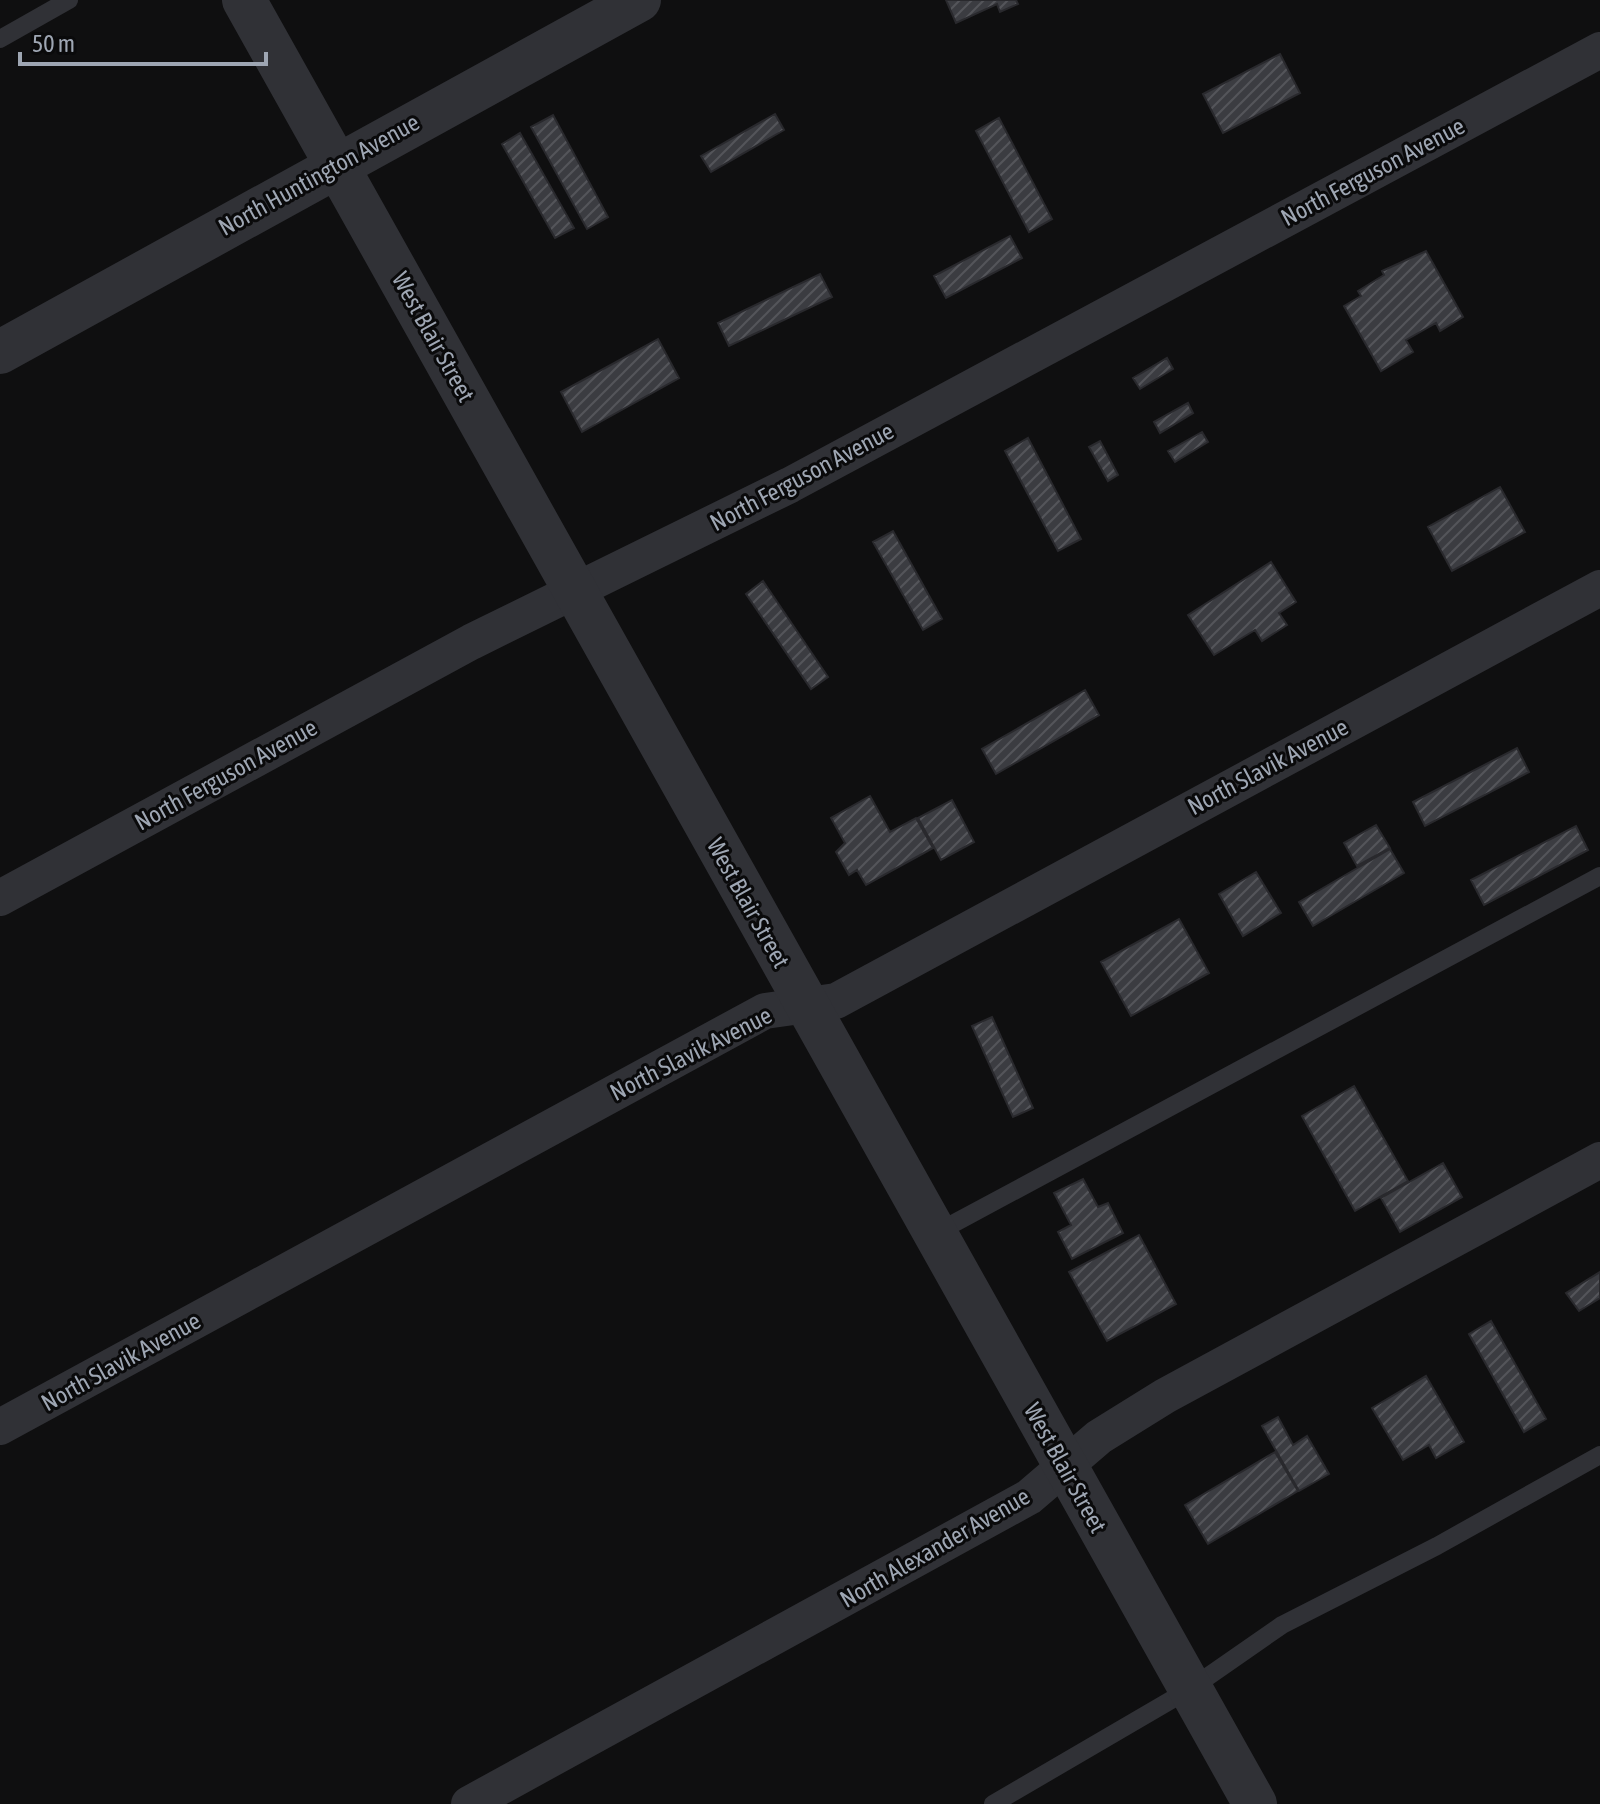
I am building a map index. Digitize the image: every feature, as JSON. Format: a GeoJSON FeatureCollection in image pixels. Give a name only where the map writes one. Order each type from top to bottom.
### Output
{"type":"FeatureCollection","features":[{"type":"Feature","properties":{"kind":"street","name":"West Blair Street"},"geometry":{"type":"LineString","coordinates":[[244,0],[1255,1804]]}},
{"type":"Feature","properties":{"kind":"street","name":"North Huntington Avenue"},"geometry":{"type":"LineString","coordinates":[[0,352],[639,0]]}},
{"type":"Feature","properties":{"kind":"street","name":"North Ferguson Avenue"},"geometry":{"type":"LineString","coordinates":[[0,898],[471,642],[790,485],[1600,50]]}},
{"type":"Feature","properties":{"kind":"street","name":"North Slavik Avenue"},"geometry":{"type":"LineString","coordinates":[[0,1427],[765,1011],[836,1001],[1600,588]]}},
{"type":"Feature","properties":{"kind":"street","name":"North Alexander Avenue"},"geometry":{"type":"LineString","coordinates":[[469,1804],[1029,1497],[1099,1437],[1165,1396],[1600,1160]]}},
{"type":"Feature","properties":{"kind":"lane"},"geometry":{"type":"LineString","coordinates":[[0,39],[69,0]]}},
{"type":"Feature","properties":{"kind":"lane"},"geometry":{"type":"LineString","coordinates":[[934,1234],[1600,876]]}},
{"type":"Feature","properties":{"kind":"lane"},"geometry":{"type":"LineString","coordinates":[[993,1804],[1190,1689],[1282,1625],[1437,1546],[1600,1455]]}},
{"type":"Feature","properties":{"kind":"building"},"geometry":{"type":"Polygon","coordinates":[[[946,0],[1016,0],[1018,4],[1000,12],[997,4],[956,23],[946,0]]]}},
{"type":"Feature","properties":{"kind":"building"},"geometry":{"type":"Polygon","coordinates":[[[1280,54],[1300,93],[1223,133],[1203,94],[1280,54]]]}},
{"type":"Feature","properties":{"kind":"building"},"geometry":{"type":"Polygon","coordinates":[[[775,114],[784,130],[711,172],[701,156],[775,114]]]}},
{"type":"Feature","properties":{"kind":"building"},"geometry":{"type":"Polygon","coordinates":[[[553,115],[608,217],[587,229],[531,127],[553,115]]]}},
{"type":"Feature","properties":{"kind":"building"},"geometry":{"type":"Polygon","coordinates":[[[999,118],[1052,219],[1029,232],[976,131],[999,118]]]}},
{"type":"Feature","properties":{"kind":"building"},"geometry":{"type":"Polygon","coordinates":[[[520,133],[574,228],[555,238],[502,144],[520,133]]]}},
{"type":"Feature","properties":{"kind":"building"},"geometry":{"type":"Polygon","coordinates":[[[1010,236],[1022,258],[946,298],[934,276],[1010,236]]]}},
{"type":"Feature","properties":{"kind":"building"},"geometry":{"type":"Polygon","coordinates":[[[1426,251],[1463,317],[1440,331],[1436,323],[1406,340],[1413,352],[1381,371],[1344,306],[1361,296],[1358,291],[1384,275],[1382,271],[1426,251]]]}},
{"type":"Feature","properties":{"kind":"building"},"geometry":{"type":"Polygon","coordinates":[[[820,274],[832,297],[729,346],[718,323],[820,274]]]}},
{"type":"Feature","properties":{"kind":"building"},"geometry":{"type":"Polygon","coordinates":[[[658,339],[679,378],[582,432],[561,392],[658,339]]]}},
{"type":"Feature","properties":{"kind":"building"},"geometry":{"type":"Polygon","coordinates":[[[1167,358],[1173,369],[1140,389],[1133,378],[1167,358]]]}},
{"type":"Feature","properties":{"kind":"building"},"geometry":{"type":"Polygon","coordinates":[[[1188,403],[1193,413],[1160,433],[1154,422],[1188,403]]]}},
{"type":"Feature","properties":{"kind":"building"},"geometry":{"type":"Polygon","coordinates":[[[1202,432],[1208,442],[1175,462],[1168,451],[1202,432]]]}},
{"type":"Feature","properties":{"kind":"building"},"geometry":{"type":"Polygon","coordinates":[[[1028,438],[1081,539],[1058,551],[1005,451],[1028,438]]]}},
{"type":"Feature","properties":{"kind":"building"},"geometry":{"type":"Polygon","coordinates":[[[1100,441],[1118,475],[1108,481],[1089,447],[1100,441]]]}},
{"type":"Feature","properties":{"kind":"building"},"geometry":{"type":"Polygon","coordinates":[[[1500,487],[1525,532],[1452,571],[1428,527],[1500,487]]]}},
{"type":"Feature","properties":{"kind":"building"},"geometry":{"type":"Polygon","coordinates":[[[893,531],[942,619],[923,630],[873,542],[893,531]]]}},
{"type":"Feature","properties":{"kind":"building"},"geometry":{"type":"Polygon","coordinates":[[[1271,562],[1296,602],[1279,613],[1287,625],[1262,641],[1255,630],[1214,655],[1188,615],[1271,562]]]}},
{"type":"Feature","properties":{"kind":"building"},"geometry":{"type":"Polygon","coordinates":[[[763,581],[828,677],[811,689],[746,594],[763,581]]]}},
{"type":"Feature","properties":{"kind":"building"},"geometry":{"type":"Polygon","coordinates":[[[1085,690],[1099,715],[996,774],[982,749],[1085,690]]]}},
{"type":"Feature","properties":{"kind":"building"},"geometry":{"type":"Polygon","coordinates":[[[1517,748],[1529,772],[1425,826],[1413,802],[1517,748]]]}},
{"type":"Feature","properties":{"kind":"building"},"geometry":{"type":"Polygon","coordinates":[[[870,796],[890,832],[916,818],[933,848],[866,885],[857,870],[849,875],[836,852],[845,843],[831,818],[870,796]]]}},
{"type":"Feature","properties":{"kind":"building"},"geometry":{"type":"Polygon","coordinates":[[[952,800],[974,842],[941,860],[918,818],[952,800]]]}},
{"type":"Feature","properties":{"kind":"building"},"geometry":{"type":"Polygon","coordinates":[[[1376,825],[1390,848],[1357,866],[1344,843],[1376,825]]]}},
{"type":"Feature","properties":{"kind":"building"},"geometry":{"type":"Polygon","coordinates":[[[1576,826],[1588,850],[1484,905],[1471,880],[1576,826]]]}},
{"type":"Feature","properties":{"kind":"building"},"geometry":{"type":"Polygon","coordinates":[[[1390,849],[1404,873],[1313,926],[1299,902],[1390,849]]]}},
{"type":"Feature","properties":{"kind":"building"},"geometry":{"type":"Polygon","coordinates":[[[1256,872],[1281,913],[1243,936],[1219,894],[1256,872]]]}},
{"type":"Feature","properties":{"kind":"building"},"geometry":{"type":"Polygon","coordinates":[[[1179,919],[1209,973],[1131,1016],[1101,962],[1179,919]]]}},
{"type":"Feature","properties":{"kind":"building"},"geometry":{"type":"Polygon","coordinates":[[[992,1017],[1033,1108],[1013,1117],[972,1026],[992,1017]]]}},
{"type":"Feature","properties":{"kind":"building"},"geometry":{"type":"Polygon","coordinates":[[[1354,1086],[1408,1181],[1355,1211],[1302,1116],[1354,1086]]]}},
{"type":"Feature","properties":{"kind":"building"},"geometry":{"type":"Polygon","coordinates":[[[1443,1163],[1462,1197],[1400,1232],[1381,1198],[1443,1163]]]}},
{"type":"Feature","properties":{"kind":"building"},"geometry":{"type":"Polygon","coordinates":[[[1083,1179],[1098,1207],[1108,1203],[1123,1233],[1072,1259],[1058,1232],[1071,1225],[1054,1193],[1083,1179]]]}},
{"type":"Feature","properties":{"kind":"building"},"geometry":{"type":"Polygon","coordinates":[[[1139,1235],[1176,1304],[1107,1341],[1069,1272],[1139,1235]]]}},
{"type":"Feature","properties":{"kind":"building"},"geometry":{"type":"Polygon","coordinates":[[[1600,1272],[1600,1298],[1579,1311],[1566,1293],[1600,1272]]]}},
{"type":"Feature","properties":{"kind":"building"},"geometry":{"type":"Polygon","coordinates":[[[1491,1321],[1546,1419],[1524,1432],[1469,1334],[1491,1321]]]}},
{"type":"Feature","properties":{"kind":"building"},"geometry":{"type":"Polygon","coordinates":[[[1426,1376],[1464,1442],[1436,1458],[1429,1445],[1403,1460],[1372,1408],[1426,1376]]]}},
{"type":"Feature","properties":{"kind":"building"},"geometry":{"type":"Polygon","coordinates":[[[1278,1417],[1293,1445],[1307,1436],[1329,1474],[1299,1491],[1262,1426],[1278,1417]]]}},
{"type":"Feature","properties":{"kind":"building"},"geometry":{"type":"Polygon","coordinates":[[[1275,1452],[1298,1491],[1208,1544],[1185,1505],[1275,1452]]]}}]}
